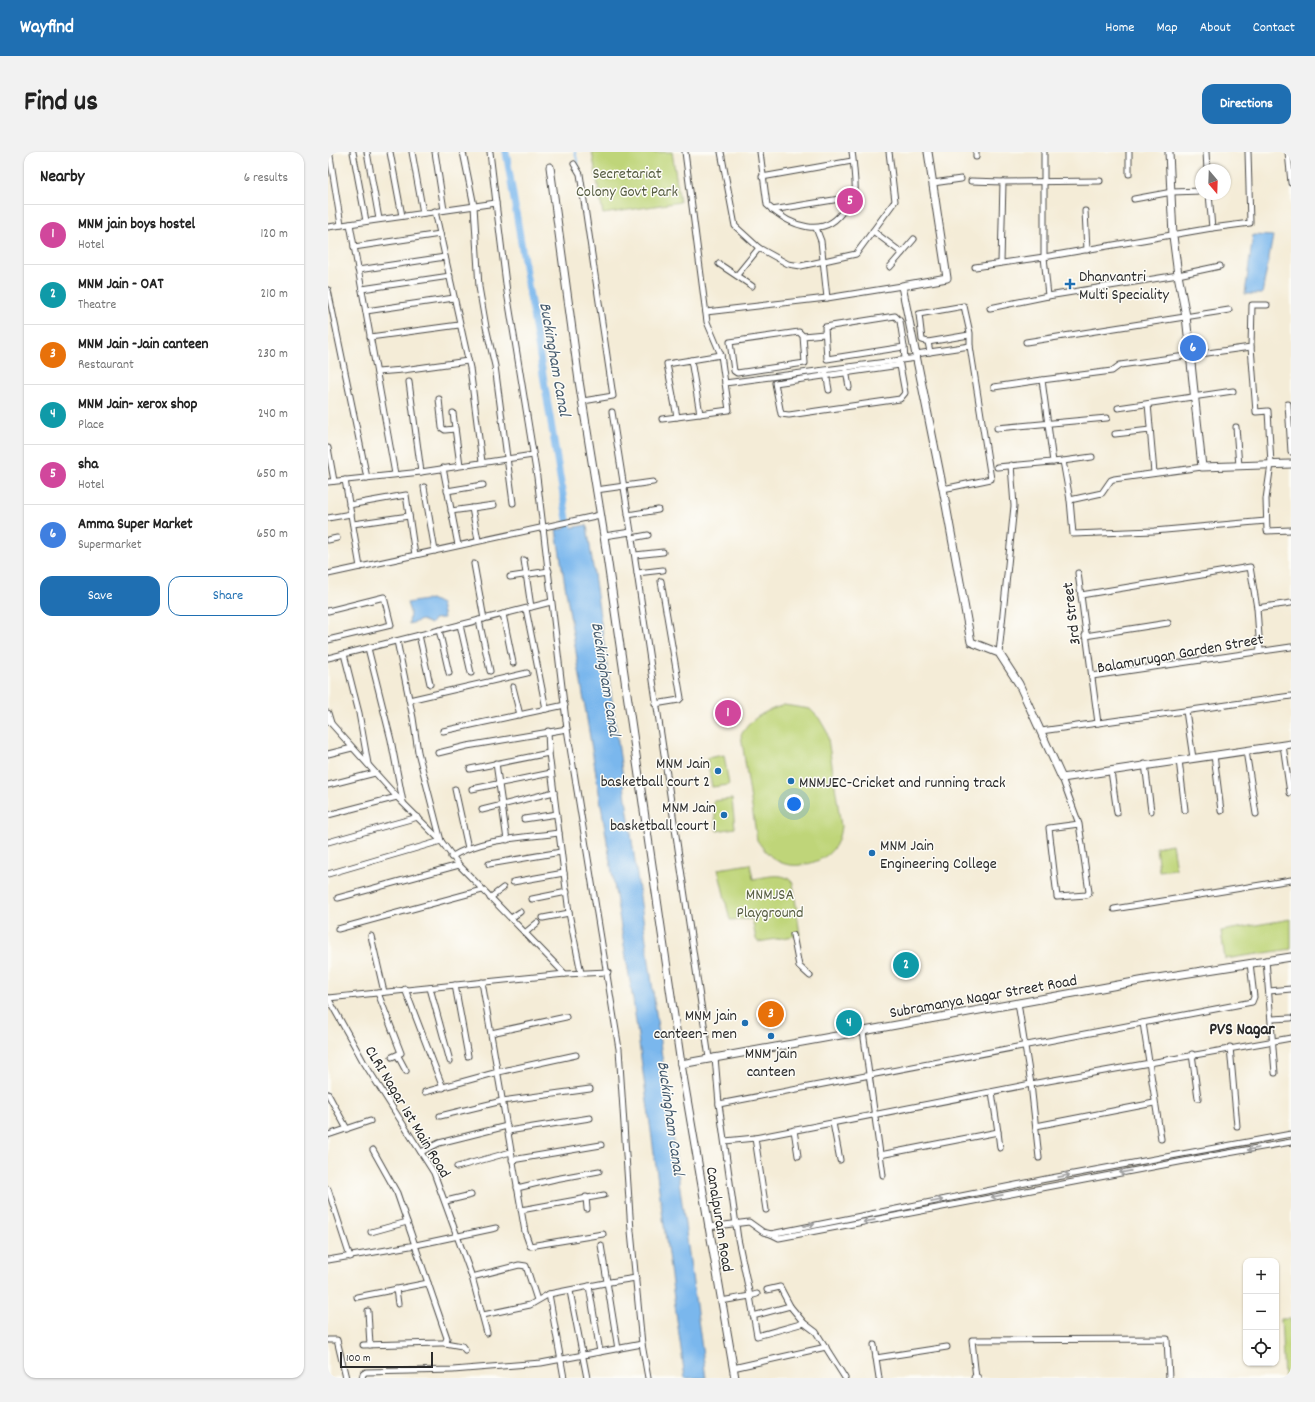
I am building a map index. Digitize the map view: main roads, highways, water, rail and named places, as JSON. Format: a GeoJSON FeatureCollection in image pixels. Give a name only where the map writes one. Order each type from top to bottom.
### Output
{"type":"FeatureCollection","features":[{"type":"Feature","properties":{"kind":"water"},"geometry":{"type":"Polygon","coordinates":[[[1253,235],[1273,236],[1262,294],[1245,294],[1253,235]]]}},
{"type":"Feature","properties":{"kind":"water"},"geometry":{"type":"Polygon","coordinates":[[[587,525],[706,1378],[685,1378],[633,1000],[556,530],[587,525]]]}},
{"type":"Feature","properties":{"kind":"water"},"geometry":{"type":"Polygon","coordinates":[[[431,599],[441,604],[444,618],[434,619],[431,624],[422,620],[409,624],[410,612],[407,603],[431,599]]]}},
{"type":"Feature","properties":{"kind":"waterway","name":"Buckingham Canal"},"geometry":{"type":"LineString","coordinates":[[506,152],[570,537]]}},
{"type":"Feature","properties":{"kind":"waterway"},"geometry":{"type":"LineString","coordinates":[[575,152],[579,168]]}},
{"type":"Feature","properties":{"kind":"place","name":"sha"},"geometry":{"type":"Point","coordinates":[850,201]}},
{"type":"Feature","properties":{"kind":"place","name":"Dhanvantri Multi Speciality"},"geometry":{"type":"Point","coordinates":[1070,284]}},
{"type":"Feature","properties":{"kind":"place","name":"Amma Super Market"},"geometry":{"type":"Point","coordinates":[1193,348]}},
{"type":"Feature","properties":{"kind":"place","name":"MNM jain boys hostel"},"geometry":{"type":"Point","coordinates":[728,713]}},
{"type":"Feature","properties":{"kind":"place","name":"MNM Jain basketball court 2"},"geometry":{"type":"Point","coordinates":[718,771]}},
{"type":"Feature","properties":{"kind":"place","name":"MNMJEC-Cricket and running track"},"geometry":{"type":"Point","coordinates":[791,781]}},
{"type":"Feature","properties":{"kind":"place","name":"MNM Jain basketball court 1"},"geometry":{"type":"Point","coordinates":[724,815]}},
{"type":"Feature","properties":{"kind":"place","name":"MNM Jain Engineering College"},"geometry":{"type":"Point","coordinates":[872,853]}},
{"type":"Feature","properties":{"kind":"place","name":"MNM Jain - OAT"},"geometry":{"type":"Point","coordinates":[906,965]}},
{"type":"Feature","properties":{"kind":"place","name":"MNM Jain -Jain canteen"},"geometry":{"type":"Point","coordinates":[771,1014]}},
{"type":"Feature","properties":{"kind":"place","name":"MNM jain canteen- men"},"geometry":{"type":"Point","coordinates":[745,1023]}},
{"type":"Feature","properties":{"kind":"place","name":"MNM Jain- xerox shop"},"geometry":{"type":"Point","coordinates":[849,1023]}},
{"type":"Feature","properties":{"kind":"place","name":"MNM jain canteen"},"geometry":{"type":"Point","coordinates":[771,1036]}},
{"type":"Feature","properties":{"kind":"district","name":"PVS Nagar"},"geometry":{"type":"Point","coordinates":[1242,1028]}},
{"type":"Feature","properties":{"kind":"park label","name":"Secretariat Colony Govt Park"},"geometry":{"type":"Point","coordinates":[627,181]}},
{"type":"Feature","properties":{"kind":"park label","name":"MNMJSA Playground"},"geometry":{"type":"Point","coordinates":[770,902]}}]}
